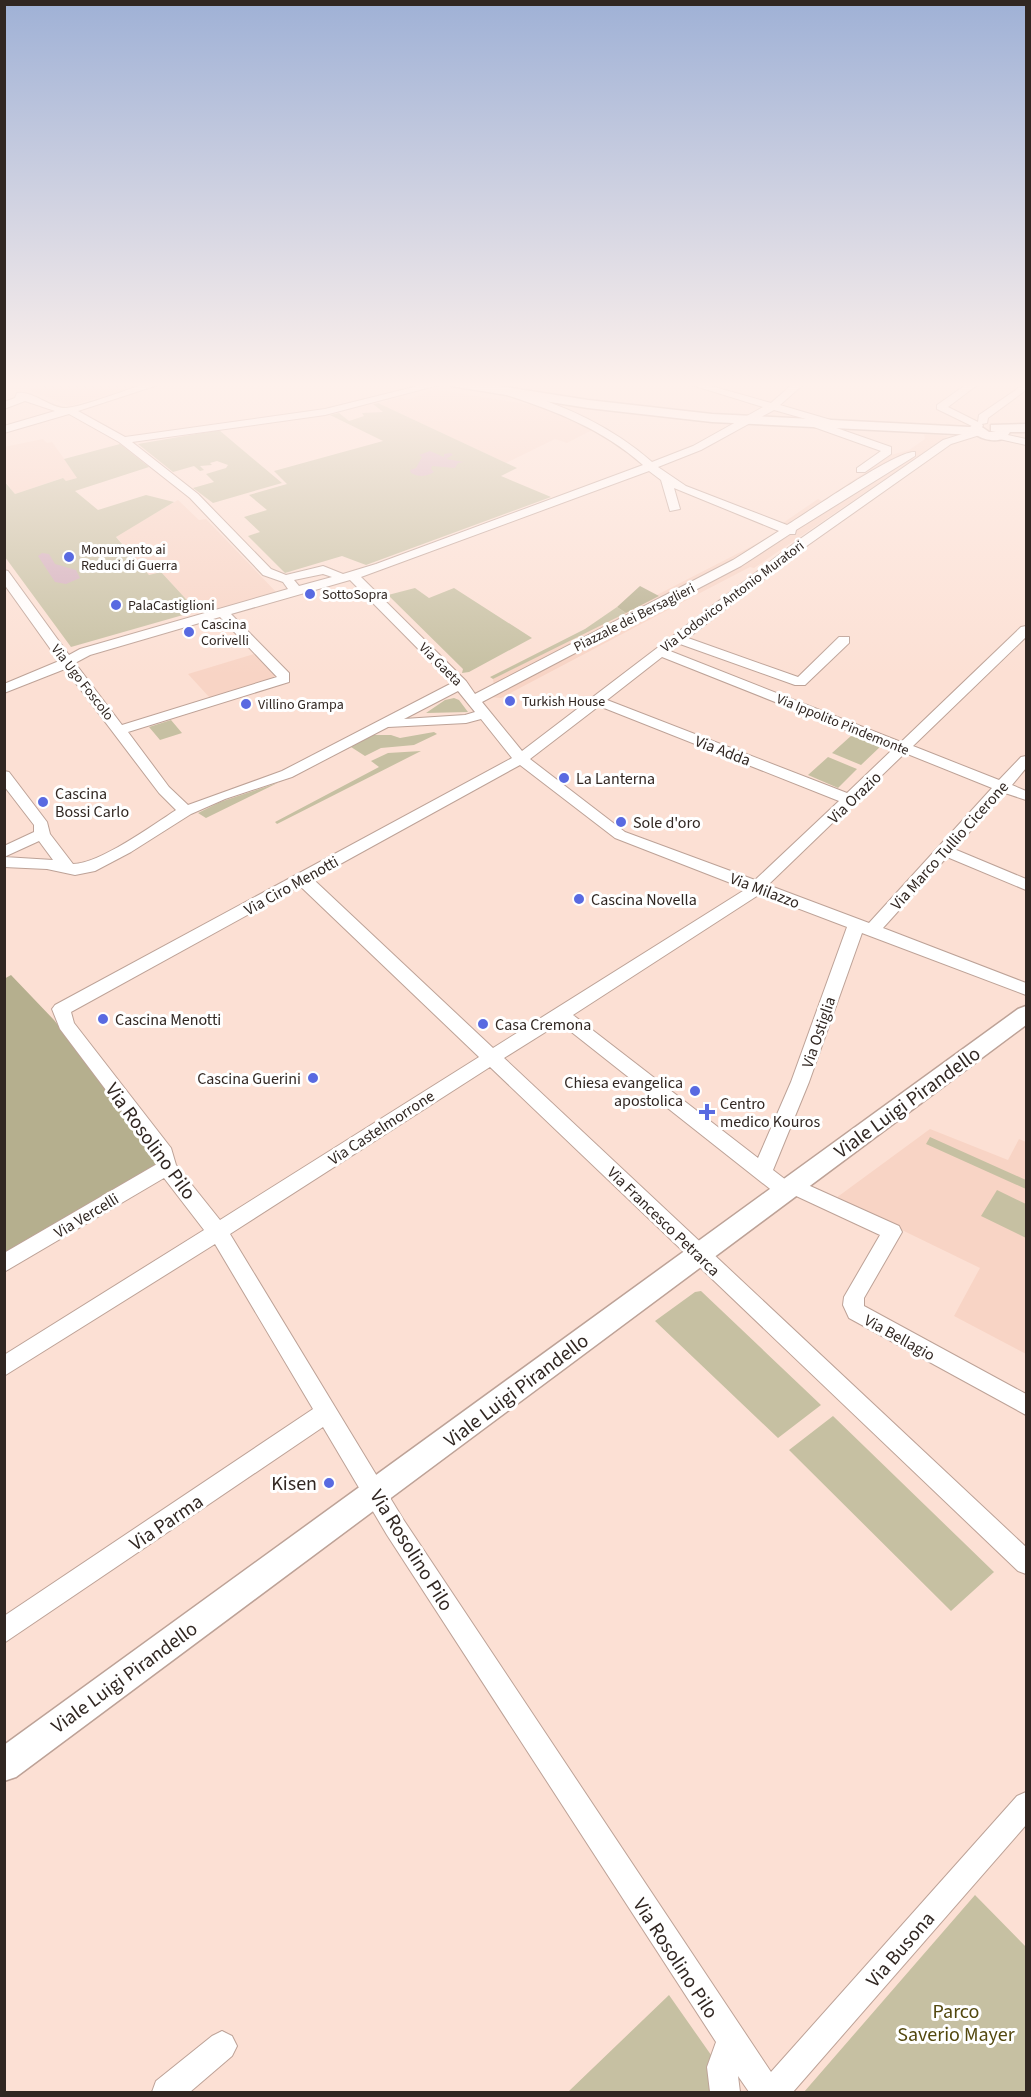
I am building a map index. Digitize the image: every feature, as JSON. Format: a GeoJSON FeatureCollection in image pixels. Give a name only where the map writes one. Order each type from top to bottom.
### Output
{"type":"FeatureCollection","features":[{"type":"Feature","properties":{"kind":"main road","name":"Viale Luigi Pirandello"},"geometry":{"type":"LineString","coordinates":[[4,1765],[376,1494],[1026,1014]]}},
{"type":"Feature","properties":{"kind":"street"},"geometry":{"type":"LineString","coordinates":[[173,480],[196,498],[267,572],[287,579],[297,592]]}},
{"type":"Feature","properties":{"kind":"street"},"geometry":{"type":"LineString","coordinates":[[4,689],[47,673],[85,652],[347,577],[613,480]]}},
{"type":"Feature","properties":{"kind":"street"},"geometry":{"type":"LineString","coordinates":[[666,480],[786,529]]}},
{"type":"Feature","properties":{"kind":"street"},"geometry":{"type":"LineString","coordinates":[[666,480],[674,509]]}},
{"type":"Feature","properties":{"kind":"street"},"geometry":{"type":"LineString","coordinates":[[786,529],[849,480]]}},
{"type":"Feature","properties":{"kind":"street"},"geometry":{"type":"LineString","coordinates":[[786,529],[866,480]]}},
{"type":"Feature","properties":{"kind":"street","name":"Via Lodovico Antonio Muratori"},"geometry":{"type":"LineString","coordinates":[[522,759],[760,573],[892,480]]}},
{"type":"Feature","properties":{"kind":"street","name":"Piazzale dei Bersaglieri"},"geometry":{"type":"LineString","coordinates":[[474,700],[672,598],[786,529]]}},
{"type":"Feature","properties":{"kind":"street"},"geometry":{"type":"LineString","coordinates":[[287,579],[318,570],[347,577]]}},
{"type":"Feature","properties":{"kind":"street","name":"Via Ugo Foscolo"},"geometry":{"type":"LineString","coordinates":[[4,574],[66,661],[164,789],[186,811]]}},
{"type":"Feature","properties":{"kind":"street","name":"Via Gaeta"},"geometry":{"type":"LineString","coordinates":[[347,577],[461,684],[522,759]]}},
{"type":"Feature","properties":{"kind":"street"},"geometry":{"type":"LineString","coordinates":[[121,730],[284,679],[284,676],[223,613]]}},
{"type":"Feature","properties":{"kind":"street","name":"Via Orazio"},"geometry":{"type":"LineString","coordinates":[[759,887],[1026,630]]}},
{"type":"Feature","properties":{"kind":"street"},"geometry":{"type":"LineString","coordinates":[[676,638],[800,682],[844,640]]}},
{"type":"Feature","properties":{"kind":"street","name":"Via Ippolito Pindemonte"},"geometry":{"type":"LineString","coordinates":[[659,651],[1026,796]]}},
{"type":"Feature","properties":{"kind":"street"},"geometry":{"type":"LineString","coordinates":[[4,862],[47,864],[68,869],[89,867],[125,849],[186,811],[220,796],[287,774],[461,684]]}},
{"type":"Feature","properties":{"kind":"street","name":"Via Adda"},"geometry":{"type":"LineString","coordinates":[[595,700],[851,800]]}},
{"type":"Feature","properties":{"kind":"street"},"geometry":{"type":"LineString","coordinates":[[420,706],[415,714],[422,722]]}},
{"type":"Feature","properties":{"kind":"street"},"geometry":{"type":"LineString","coordinates":[[380,727],[463,720],[485,713]]}},
{"type":"Feature","properties":{"kind":"street","name":"Via Ciro Menotti"},"geometry":{"type":"LineString","coordinates":[[60,1009],[522,759]]}},
{"type":"Feature","properties":{"kind":"street","name":"Via Milazzo"},"geometry":{"type":"LineString","coordinates":[[522,759],[620,835],[1026,988]]}},
{"type":"Feature","properties":{"kind":"street","name":"Via Marco Tullio Cicerone"},"geometry":{"type":"LineString","coordinates":[[864,927],[944,850],[1026,760]]}},
{"type":"Feature","properties":{"kind":"street"},"geometry":{"type":"LineString","coordinates":[[5,777],[68,869]]}},
{"type":"Feature","properties":{"kind":"street"},"geometry":{"type":"LineString","coordinates":[[4,852],[42,830]]}},
{"type":"Feature","properties":{"kind":"street"},"geometry":{"type":"LineString","coordinates":[[944,850],[1026,885]]}},
{"type":"Feature","properties":{"kind":"street","name":"Via Francesco Petrarca"},"geometry":{"type":"LineString","coordinates":[[303,879],[1026,1563]]}},
{"type":"Feature","properties":{"kind":"street","name":"Via Castelmorrone"},"geometry":{"type":"LineString","coordinates":[[4,1367],[759,887]]}},
{"type":"Feature","properties":{"kind":"street","name":"Via Ostiglia"},"geometry":{"type":"LineString","coordinates":[[762,1172],[864,927]]}},
{"type":"Feature","properties":{"kind":"street","name":"Via Rosolino Pilo"},"geometry":{"type":"LineString","coordinates":[[60,1009],[66,1025],[164,1153],[167,1167],[217,1231],[376,1494],[731,2042],[766,2092]]}},
{"type":"Feature","properties":{"kind":"street"},"geometry":{"type":"LineString","coordinates":[[560,1014],[762,1172],[789,1188]]}},
{"type":"Feature","properties":{"kind":"street","name":"Via Vercelli"},"geometry":{"type":"LineString","coordinates":[[4,1264],[167,1167]]}},
{"type":"Feature","properties":{"kind":"street","name":"Via Bellagio"},"geometry":{"type":"LineString","coordinates":[[789,1188],[892,1232],[854,1297],[852,1305],[856,1312],[1026,1405]]}},
{"type":"Feature","properties":{"kind":"street","name":"Via Parma"},"geometry":{"type":"LineString","coordinates":[[4,1632],[327,1412]]}},
{"type":"Feature","properties":{"kind":"street","name":"Via Busona"},"geometry":{"type":"LineString","coordinates":[[773,2092],[1026,1805]]}},
{"type":"Feature","properties":{"kind":"street"},"geometry":{"type":"LineString","coordinates":[[724,2092],[722,2067],[731,2042]]}},
{"type":"Feature","properties":{"kind":"street"},"geometry":{"type":"LineString","coordinates":[[167,2092],[222,2046]]}},
{"type":"Feature","properties":{"kind":"shaded area"},"geometry":{"type":"Polygon","coordinates":[[[5,480],[57,480],[15,494],[5,480]]]}},
{"type":"Feature","properties":{"kind":"shaded area"},"geometry":{"type":"Polygon","coordinates":[[[854,480],[884,480],[754,568],[750,567],[501,698],[489,697],[495,693],[493,679],[764,540],[781,529],[777,527],[818,499],[822,501],[854,480]]]}},
{"type":"Feature","properties":{"kind":"shaded area"},"geometry":{"type":"Polygon","coordinates":[[[178,500],[199,520],[206,519],[278,594],[212,613],[208,608],[197,611],[161,572],[149,575],[116,536],[178,500]]]}},
{"type":"Feature","properties":{"kind":"shaded area"},"geometry":{"type":"Polygon","coordinates":[[[42,553],[49,554],[55,564],[76,570],[80,578],[66,584],[55,582],[38,556],[42,553]]]}},
{"type":"Feature","properties":{"kind":"shaded area"},"geometry":{"type":"Polygon","coordinates":[[[640,586],[659,596],[626,613],[617,607],[640,586]]]}},
{"type":"Feature","properties":{"kind":"shaded area"},"geometry":{"type":"Polygon","coordinates":[[[254,654],[277,678],[210,698],[188,674],[254,654]]]}},
{"type":"Feature","properties":{"kind":"shaded area"},"geometry":{"type":"Polygon","coordinates":[[[11,975],[54,1020],[159,1154],[158,1163],[5,1258],[4,979],[11,975]]]}},
{"type":"Feature","properties":{"kind":"shaded area"},"geometry":{"type":"Polygon","coordinates":[[[930,1129],[1008,1160],[1019,1139],[1026,1142],[1026,1354],[954,1316],[980,1268],[836,1198],[930,1129]]]}},
{"type":"Feature","properties":{"kind":"green space"},"geometry":{"type":"Polygon","coordinates":[[[57,480],[109,480],[75,491],[98,510],[146,495],[174,502],[116,537],[149,575],[161,572],[197,611],[71,647],[5,557],[4,481],[15,494],[57,480]]]}},
{"type":"Feature","properties":{"kind":"green space"},"geometry":{"type":"Polygon","coordinates":[[[212,480],[278,480],[282,483],[213,503],[193,488],[214,482],[212,480]]]}},
{"type":"Feature","properties":{"kind":"green space"},"geometry":{"type":"Polygon","coordinates":[[[283,480],[510,480],[551,497],[366,565],[342,556],[285,573],[248,536],[260,532],[244,517],[267,510],[249,495],[287,484],[283,480]]]}},
{"type":"Feature","properties":{"kind":"green space"},"geometry":{"type":"Polygon","coordinates":[[[415,588],[429,598],[454,588],[532,638],[469,672],[462,673],[463,669],[388,595],[415,588]]]}},
{"type":"Feature","properties":{"kind":"green space"},"geometry":{"type":"Polygon","coordinates":[[[617,607],[626,613],[493,679],[490,677],[585,629],[617,607]]]}},
{"type":"Feature","properties":{"kind":"green space"},"geometry":{"type":"Polygon","coordinates":[[[454,698],[459,700],[468,712],[426,713],[445,700],[454,698]]]}},
{"type":"Feature","properties":{"kind":"green space"},"geometry":{"type":"Polygon","coordinates":[[[171,720],[182,733],[160,740],[149,727],[171,720]]]}},
{"type":"Feature","properties":{"kind":"green space"},"geometry":{"type":"Polygon","coordinates":[[[434,732],[437,734],[414,745],[381,748],[365,756],[351,747],[291,776],[372,735],[391,735],[400,738],[434,732]]]}},
{"type":"Feature","properties":{"kind":"green space"},"geometry":{"type":"Polygon","coordinates":[[[852,735],[881,746],[861,765],[832,753],[852,735]]]}},
{"type":"Feature","properties":{"kind":"green space"},"geometry":{"type":"Polygon","coordinates":[[[421,751],[277,824],[275,822],[379,767],[371,761],[388,753],[421,751]]]}},
{"type":"Feature","properties":{"kind":"green space"},"geometry":{"type":"Polygon","coordinates":[[[828,757],[857,769],[838,788],[808,775],[828,757]]]}},
{"type":"Feature","properties":{"kind":"green space"},"geometry":{"type":"Polygon","coordinates":[[[278,783],[206,818],[198,813],[220,802],[278,783]]]}},
{"type":"Feature","properties":{"kind":"green space"},"geometry":{"type":"Polygon","coordinates":[[[930,1137],[1026,1180],[1026,1189],[926,1144],[930,1137]]]}},
{"type":"Feature","properties":{"kind":"green space"},"geometry":{"type":"Polygon","coordinates":[[[997,1190],[1026,1204],[1026,1238],[981,1216],[997,1190]]]}},
{"type":"Feature","properties":{"kind":"green space"},"geometry":{"type":"Polygon","coordinates":[[[701,1291],[821,1405],[778,1438],[655,1321],[695,1292],[701,1291]]]}},
{"type":"Feature","properties":{"kind":"green space"},"geometry":{"type":"Polygon","coordinates":[[[833,1416],[994,1572],[951,1611],[789,1450],[833,1416]]]}},
{"type":"Feature","properties":{"kind":"green space","name":"Parco Saverio Mayer"},"geometry":{"type":"Polygon","coordinates":[[[975,1895],[1026,1947],[1026,2092],[804,2092],[975,1895]]]}},
{"type":"Feature","properties":{"kind":"green space"},"geometry":{"type":"Polygon","coordinates":[[[669,1995],[737,2092],[568,2092],[669,1995]]]}},
{"type":"Feature","properties":{"kind":"place","name":"Monumento ai Reduci di Guerra"},"geometry":{"type":"Point","coordinates":[69,557]}},
{"type":"Feature","properties":{"kind":"place","name":"SottoSopra"},"geometry":{"type":"Point","coordinates":[310,594]}},
{"type":"Feature","properties":{"kind":"place","name":"PalaCastiglioni"},"geometry":{"type":"Point","coordinates":[116,605]}},
{"type":"Feature","properties":{"kind":"place","name":"Cascina Corivelli"},"geometry":{"type":"Point","coordinates":[189,632]}},
{"type":"Feature","properties":{"kind":"place","name":"Turkish House"},"geometry":{"type":"Point","coordinates":[510,701]}},
{"type":"Feature","properties":{"kind":"place","name":"Villino Grampa"},"geometry":{"type":"Point","coordinates":[246,704]}},
{"type":"Feature","properties":{"kind":"place","name":"La Lanterna"},"geometry":{"type":"Point","coordinates":[564,778]}},
{"type":"Feature","properties":{"kind":"place","name":"Cascina Bossi Carlo"},"geometry":{"type":"Point","coordinates":[43,802]}},
{"type":"Feature","properties":{"kind":"place","name":"Sole d'oro"},"geometry":{"type":"Point","coordinates":[621,822]}},
{"type":"Feature","properties":{"kind":"place","name":"Cascina Novella"},"geometry":{"type":"Point","coordinates":[579,899]}},
{"type":"Feature","properties":{"kind":"place","name":"Cascina Menotti"},"geometry":{"type":"Point","coordinates":[103,1019]}},
{"type":"Feature","properties":{"kind":"place","name":"Casa Cremona"},"geometry":{"type":"Point","coordinates":[483,1024]}},
{"type":"Feature","properties":{"kind":"place","name":"Cascina Guerini"},"geometry":{"type":"Point","coordinates":[313,1078]}},
{"type":"Feature","properties":{"kind":"place","name":"Chiesa evangelica apostolica"},"geometry":{"type":"Point","coordinates":[695,1091]}},
{"type":"Feature","properties":{"kind":"place","name":"Centro medico Kouros"},"geometry":{"type":"Point","coordinates":[707,1112]}},
{"type":"Feature","properties":{"kind":"place","name":"Kisen"},"geometry":{"type":"Point","coordinates":[329,1483]}}]}
